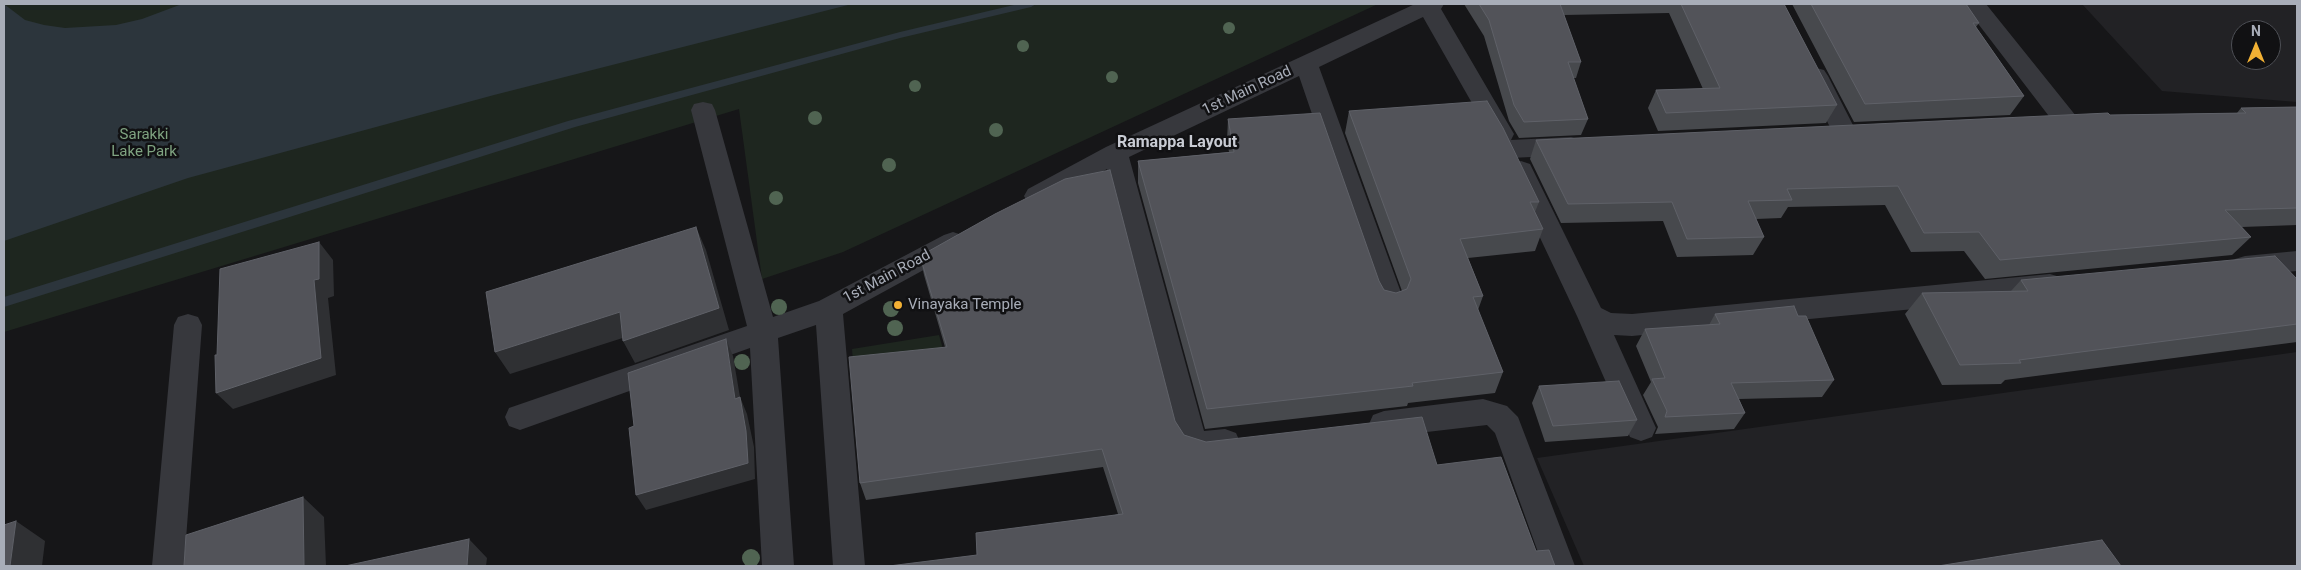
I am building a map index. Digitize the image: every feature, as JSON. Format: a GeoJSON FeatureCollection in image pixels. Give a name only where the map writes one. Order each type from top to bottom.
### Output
{"type":"FeatureCollection","features":[{"type":"Feature","properties":{"kind":"street"},"geometry":{"type":"LineString","coordinates":[[1974,4],[2076,121],[2038,123]]}},
{"type":"Feature","properties":{"kind":"street"},"geometry":{"type":"LineString","coordinates":[[1430,5],[1511,149],[1591,316],[1641,428]]}},
{"type":"Feature","properties":{"kind":"street","name":"1st Main Road"},"geometry":{"type":"LineString","coordinates":[[1018,206],[1115,153],[1430,5]]}},
{"type":"Feature","properties":{"kind":"street"},"geometry":{"type":"LineString","coordinates":[[1805,56],[1845,133]]}},
{"type":"Feature","properties":{"kind":"street"},"geometry":{"type":"LineString","coordinates":[[1306,62],[1390,301]]}},
{"type":"Feature","properties":{"kind":"street"},"geometry":{"type":"LineString","coordinates":[[703,110],[763,332],[778,566]]}},
{"type":"Feature","properties":{"kind":"street"},"geometry":{"type":"LineString","coordinates":[[1511,149],[1589,145]]}},
{"type":"Feature","properties":{"kind":"street"},"geometry":{"type":"LineString","coordinates":[[1115,153],[1191,438],[1196,443],[1205,444],[1253,439]]}},
{"type":"Feature","properties":{"kind":"street","name":"1st Main Road"},"geometry":{"type":"LineString","coordinates":[[520,417],[829,309],[971,232]]}},
{"type":"Feature","properties":{"kind":"street"},"geometry":{"type":"LineString","coordinates":[[2218,268],[2297,261]]}},
{"type":"Feature","properties":{"kind":"street"},"geometry":{"type":"LineString","coordinates":[[1591,316],[1608,324],[1632,325],[2079,282]]}},
{"type":"Feature","properties":{"kind":"street"},"geometry":{"type":"LineString","coordinates":[[829,309],[849,566]]}},
{"type":"Feature","properties":{"kind":"street"},"geometry":{"type":"LineString","coordinates":[[168,566],[188,325]]}},
{"type":"Feature","properties":{"kind":"street"},"geometry":{"type":"LineString","coordinates":[[1358,427],[1483,412],[1496,415],[1507,426],[1559,566]]}},
{"type":"Feature","properties":{"kind":"shaded area"},"geometry":{"type":"Polygon","coordinates":[[[4,4],[25,20],[65,28],[116,25],[142,19],[182,4],[852,4],[494,95],[188,178],[4,241],[4,4]]]}},
{"type":"Feature","properties":{"kind":"shaded area"},"geometry":{"type":"Polygon","coordinates":[[[2082,4],[2297,4],[2297,102],[2162,91],[2082,4]]]}},
{"type":"Feature","properties":{"kind":"shaded area"},"geometry":{"type":"Polygon","coordinates":[[[2297,352],[2297,566],[1584,566],[1537,458],[2297,352]]]}},
{"type":"Feature","properties":{"kind":"green space","name":"Sarakki Lake Park"},"geometry":{"type":"Polygon","coordinates":[[[4,4],[1378,4],[843,252],[762,279],[739,109],[4,332],[4,4]]]}},
{"type":"Feature","properties":{"kind":"green space"},"geometry":{"type":"Polygon","coordinates":[[[939,335],[947,363],[854,373],[852,349],[939,335]]]}},
{"type":"Feature","properties":{"kind":"building"},"geometry":{"type":"Polygon","coordinates":[[[1479,4],[1560,4],[1581,62],[1568,62],[1588,119],[1524,122],[1514,105],[1489,20],[1479,4]]]}},
{"type":"Feature","properties":{"kind":"building"},"geometry":{"type":"Polygon","coordinates":[[[1681,4],[1784,4],[1837,105],[1666,113],[1656,90],[1720,88],[1681,4]]]}},
{"type":"Feature","properties":{"kind":"building"},"geometry":{"type":"Polygon","coordinates":[[[1811,4],[1966,4],[1979,23],[1973,23],[2024,96],[1865,104],[1811,4]]]}},
{"type":"Feature","properties":{"kind":"building"},"geometry":{"type":"Polygon","coordinates":[[[1487,101],[1503,128],[1539,202],[1530,202],[1543,229],[1460,239],[1483,296],[1473,297],[1503,372],[1412,383],[1413,386],[1207,409],[1138,161],[1234,152],[1228,119],[1320,113],[1379,281],[1384,290],[1396,293],[1407,289],[1411,279],[1349,111],[1487,101]]]}},
{"type":"Feature","properties":{"kind":"building"},"geometry":{"type":"Polygon","coordinates":[[[2297,107],[2297,208],[2225,210],[2251,237],[2000,260],[1979,232],[1924,233],[1898,186],[1787,189],[1792,200],[1748,201],[1764,237],[1687,239],[1672,202],[1568,204],[1536,140],[2108,113],[2110,115],[2246,113],[2241,108],[2297,107]]]}},
{"type":"Feature","properties":{"kind":"building"},"geometry":{"type":"Polygon","coordinates":[[[1110,170],[1175,421],[1184,435],[1206,442],[1422,417],[1437,465],[1501,457],[1536,551],[1549,550],[1555,566],[889,566],[977,555],[976,533],[1123,514],[1102,449],[860,483],[849,357],[947,347],[920,256],[995,214],[1065,179],[1110,170]]]}},
{"type":"Feature","properties":{"kind":"building"},"geometry":{"type":"Polygon","coordinates":[[[696,227],[719,308],[623,341],[620,312],[495,352],[486,292],[696,227]]]}},
{"type":"Feature","properties":{"kind":"building"},"geometry":{"type":"Polygon","coordinates":[[[319,242],[319,279],[314,280],[321,358],[216,393],[215,355],[217,355],[220,269],[319,242]]]}},
{"type":"Feature","properties":{"kind":"building"},"geometry":{"type":"Polygon","coordinates":[[[2275,256],[2297,279],[2297,324],[2019,360],[2021,363],[1960,365],[1922,293],[2028,291],[2021,280],[2275,256]]]}},
{"type":"Feature","properties":{"kind":"building"},"geometry":{"type":"Polygon","coordinates":[[[1794,306],[1798,316],[1806,316],[1834,380],[1731,383],[1745,413],[1665,417],[1667,411],[1652,379],[1665,378],[1645,329],[1720,324],[1715,314],[1794,306]]]}},
{"type":"Feature","properties":{"kind":"building"},"geometry":{"type":"Polygon","coordinates":[[[726,339],[735,399],[740,397],[746,431],[748,463],[636,495],[629,428],[634,426],[628,373],[726,339]]]}},
{"type":"Feature","properties":{"kind":"building"},"geometry":{"type":"Polygon","coordinates":[[[1619,381],[1637,420],[1553,426],[1539,386],[1619,381]]]}},
{"type":"Feature","properties":{"kind":"building"},"geometry":{"type":"Polygon","coordinates":[[[303,497],[304,566],[184,566],[186,535],[303,497]]]}},
{"type":"Feature","properties":{"kind":"building"},"geometry":{"type":"Polygon","coordinates":[[[16,521],[10,566],[4,566],[4,525],[16,521]]]}},
{"type":"Feature","properties":{"kind":"building"},"geometry":{"type":"Polygon","coordinates":[[[469,539],[467,566],[345,566],[469,539]]]}},
{"type":"Feature","properties":{"kind":"building"},"geometry":{"type":"Polygon","coordinates":[[[2102,540],[2121,566],[1938,566],[2102,540]]]}},
{"type":"Feature","properties":{"kind":"waterway"},"geometry":{"type":"LineString","coordinates":[[4,302],[572,124],[900,35],[1031,4]]}},
{"type":"Feature","properties":{"kind":"place","name":"Vinayaka Temple"},"geometry":{"type":"Point","coordinates":[898,305]}},
{"type":"Feature","properties":{"kind":"district","name":"Ramappa Layout"},"geometry":{"type":"Point","coordinates":[1177,143]}}]}
